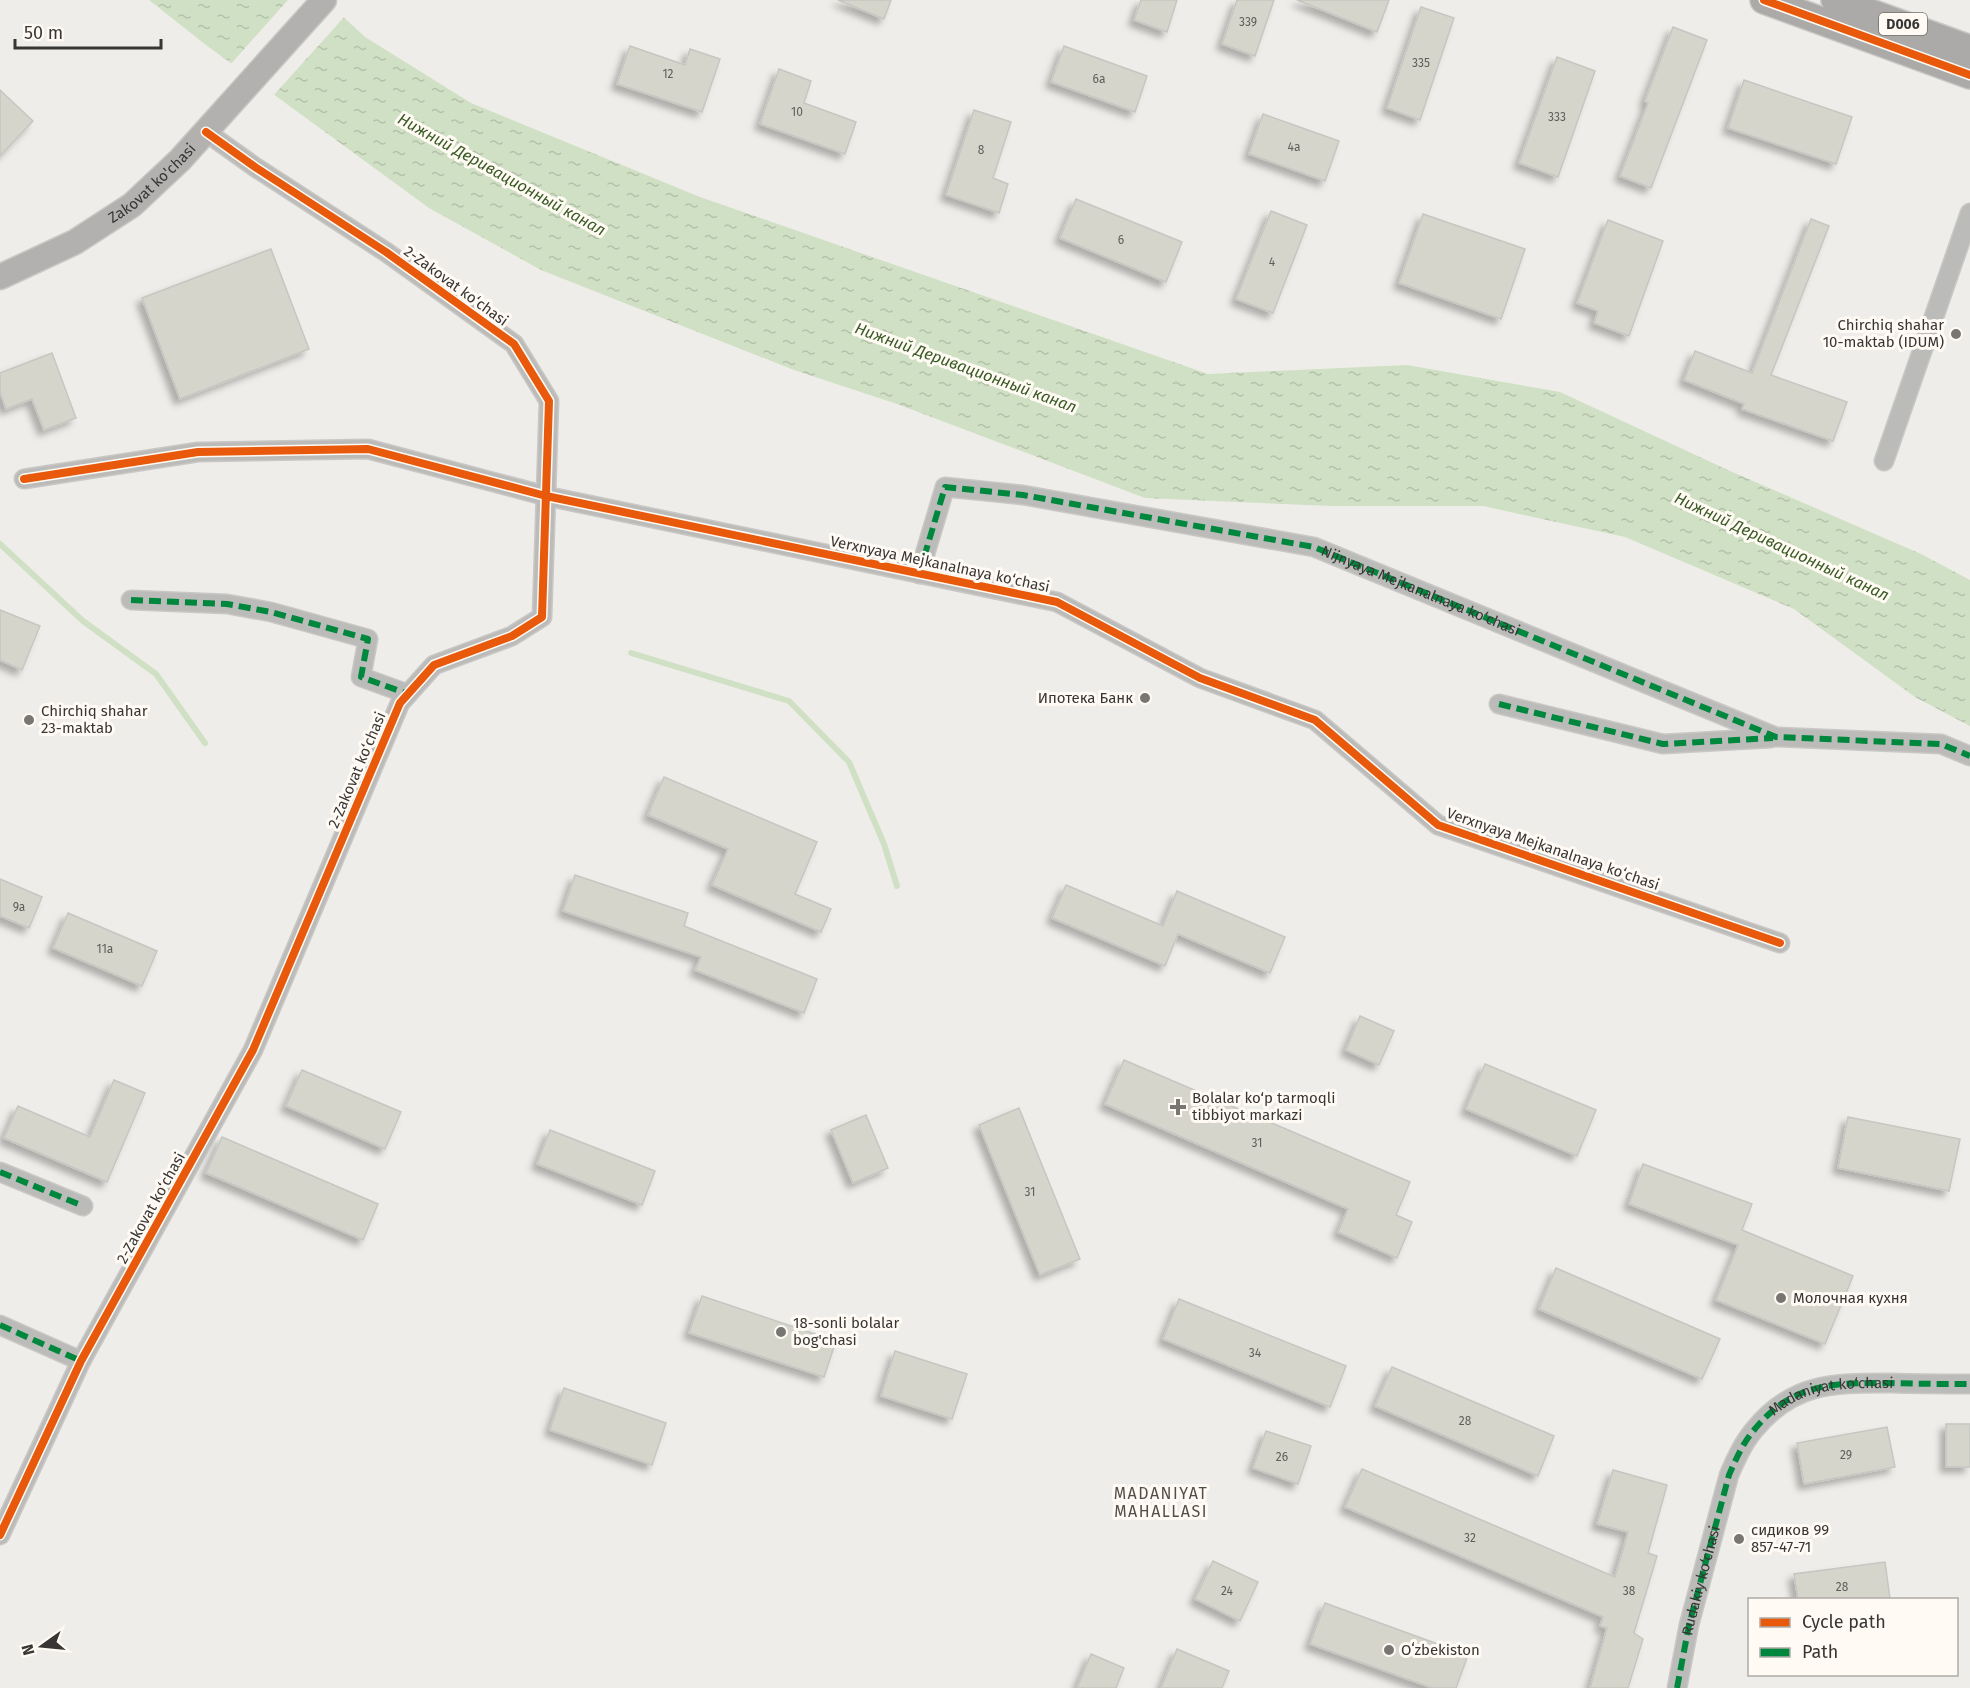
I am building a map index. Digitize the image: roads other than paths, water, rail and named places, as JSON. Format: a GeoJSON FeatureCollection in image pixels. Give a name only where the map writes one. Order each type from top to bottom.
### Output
{"type":"FeatureCollection","features":[{"type":"Feature","properties":{"kind":"main road","name":"Zakovat ko'chasi"},"geometry":{"type":"LineString","coordinates":[[0,277],[75,242],[104,225],[156,184],[206,132],[233,99],[324,0]]}},
{"type":"Feature","properties":{"kind":"main road","name":"D006"},"geometry":{"type":"LineString","coordinates":[[1764,0],[1970,75]]}},
{"type":"Feature","properties":{"kind":"main road","name":"D006"},"geometry":{"type":"LineString","coordinates":[[1835,0],[1970,49]]}},
{"type":"Feature","properties":{"kind":"street","name":"2-Zakovat ko‘chasi"},"geometry":{"type":"LineString","coordinates":[[0,1534],[81,1361],[253,1050],[400,703],[434,665],[512,636],[542,617],[549,401],[514,344],[386,252],[255,167],[206,132]]}},
{"type":"Feature","properties":{"kind":"street"},"geometry":{"type":"LineString","coordinates":[[1884,461],[1970,213]]}},
{"type":"Feature","properties":{"kind":"street","name":"Verxnyaya Mejkanalnaya ko‘chasi"},"geometry":{"type":"LineString","coordinates":[[24,479],[198,452],[368,449],[546,496],[1057,602],[1200,678],[1315,720],[1438,825],[1780,943]]}},
{"type":"Feature","properties":{"kind":"street","name":"Nijnyaya Mejkanalnaya ko‘chasi"},"geometry":{"type":"LineString","coordinates":[[919,574],[945,487],[1023,495],[1314,547],[1776,737],[1941,744],[1970,756]]}},
{"type":"Feature","properties":{"kind":"street"},"geometry":{"type":"LineString","coordinates":[[131,600],[227,604],[271,612],[368,639],[361,677],[408,694]]}},
{"type":"Feature","properties":{"kind":"street"},"geometry":{"type":"LineString","coordinates":[[1499,704],[1663,744],[1776,737]]}},
{"type":"Feature","properties":{"kind":"street"},"geometry":{"type":"LineString","coordinates":[[0,1172],[83,1206]]}},
{"type":"Feature","properties":{"kind":"street"},"geometry":{"type":"LineString","coordinates":[[0,1325],[81,1361]]}},
{"type":"Feature","properties":{"kind":"street","name":"Madaniyat ko‘chasi"},"geometry":{"type":"LineString","coordinates":[[1729,1475],[1753,1431],[1770,1413],[1791,1398],[1811,1389],[1834,1383],[1970,1384]]}},
{"type":"Feature","properties":{"kind":"street","name":"Rudakiy ko‘chasi"},"geometry":{"type":"LineString","coordinates":[[1677,1688],[1689,1625],[1729,1475]]}},
{"type":"Feature","properties":{"kind":"water","name":"Нижний Деривационный канал"},"geometry":{"type":"Polygon","coordinates":[[[149,0],[325,0],[365,37],[471,103],[700,197],[1208,374],[1407,365],[1560,392],[1730,471],[1921,554],[1970,580],[1970,726],[1915,697],[1794,609],[1625,537],[1483,506],[1331,506],[1145,498],[897,404],[794,370],[541,270],[429,208],[206,45],[149,0]]]}},
{"type":"Feature","properties":{"kind":"waterway"},"geometry":{"type":"LineString","coordinates":[[0,544],[83,621],[156,674],[205,743]]}},
{"type":"Feature","properties":{"kind":"waterway"},"geometry":{"type":"LineString","coordinates":[[631,653],[789,701],[849,762],[884,844],[897,886]]}},
{"type":"Feature","properties":{"kind":"place","name":"Chirchiq shahar 10-maktab (IDUM)"},"geometry":{"type":"Point","coordinates":[1956,334]}},
{"type":"Feature","properties":{"kind":"place","name":"Ипотека Банк"},"geometry":{"type":"Point","coordinates":[1145,698]}},
{"type":"Feature","properties":{"kind":"place","name":"Chirchiq shahar 23-maktab"},"geometry":{"type":"Point","coordinates":[29,720]}},
{"type":"Feature","properties":{"kind":"place","name":"Bolalar ko‘p tarmoqli tibbiyot markazi"},"geometry":{"type":"Point","coordinates":[1178,1107]}},
{"type":"Feature","properties":{"kind":"place","name":"Молочная кухня"},"geometry":{"type":"Point","coordinates":[1781,1298]}},
{"type":"Feature","properties":{"kind":"place","name":"18-sonli bolalar bog'chasi"},"geometry":{"type":"Point","coordinates":[781,1332]}},
{"type":"Feature","properties":{"kind":"place","name":"сидиков 99 857-47-71"},"geometry":{"type":"Point","coordinates":[1739,1539]}},
{"type":"Feature","properties":{"kind":"place","name":"Oʻzbekiston"},"geometry":{"type":"Point","coordinates":[1389,1650]}},
{"type":"Feature","properties":{"kind":"district","name":"MADANIYAT MAHALLASI"},"geometry":{"type":"Point","coordinates":[1161,1502]}}]}
